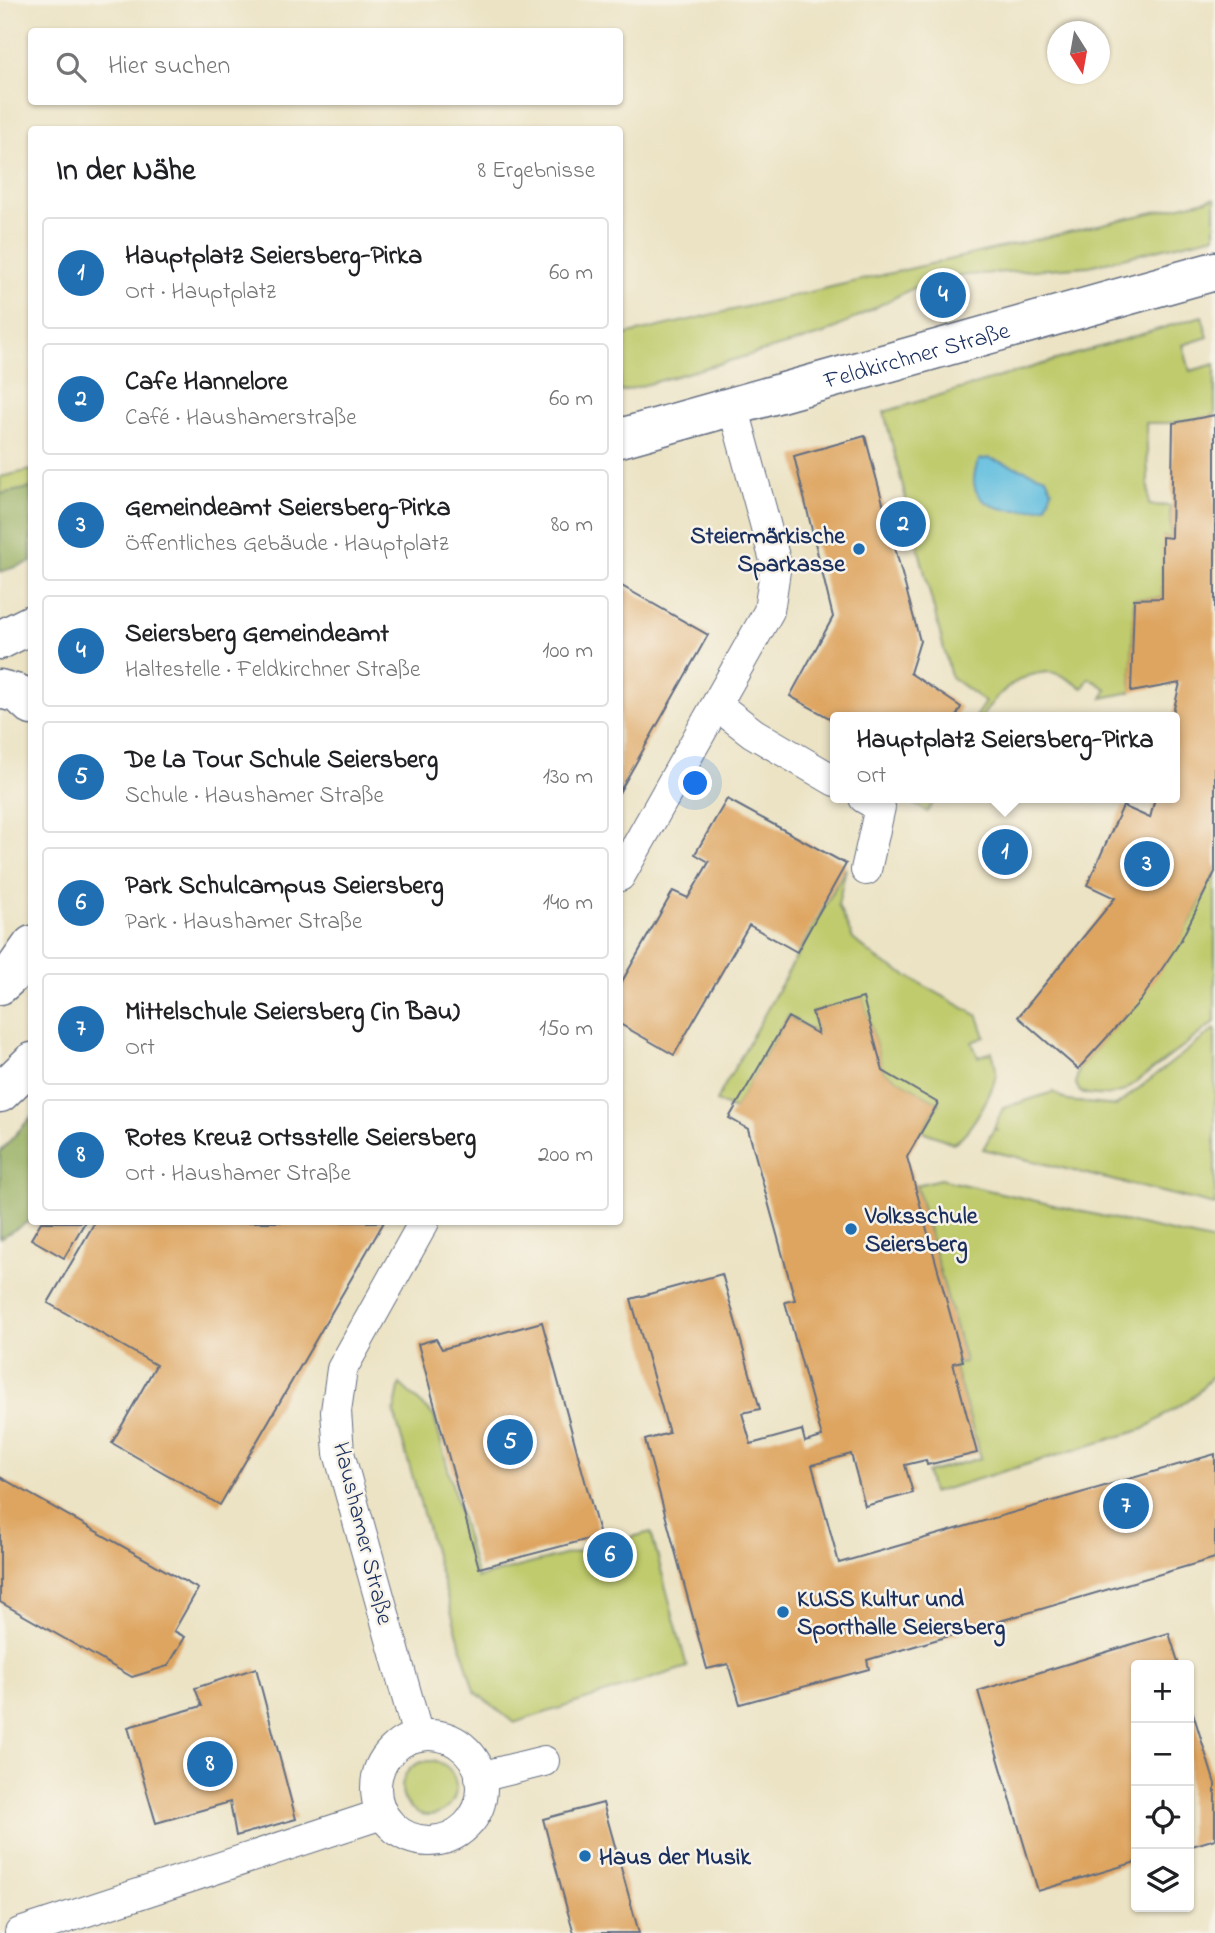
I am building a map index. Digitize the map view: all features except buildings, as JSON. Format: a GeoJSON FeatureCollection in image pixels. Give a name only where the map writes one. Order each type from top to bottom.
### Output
{"type":"FeatureCollection","features":[{"type":"Feature","properties":{"kind":"main road","name":"Feldkirchner Straße"},"geometry":{"type":"LineString","coordinates":[[623,437],[1213,275]]}},
{"type":"Feature","properties":{"kind":"main road"},"geometry":{"type":"LineString","coordinates":[[0,611],[28,607]]}},
{"type":"Feature","properties":{"kind":"main road"},"geometry":{"type":"LineString","coordinates":[[0,640],[28,626]]}},
{"type":"Feature","properties":{"kind":"main road"},"geometry":{"type":"LineString","coordinates":[[0,689],[19,694],[28,702]]}},
{"type":"Feature","properties":{"kind":"main road"},"geometry":{"type":"LineString","coordinates":[[0,985],[28,951]]}},
{"type":"Feature","properties":{"kind":"main road"},"geometry":{"type":"LineString","coordinates":[[0,1093],[28,1066]]}},
{"type":"Feature","properties":{"kind":"street"},"geometry":{"type":"LineString","coordinates":[[623,872],[769,611],[776,564],[733,406]]}},
{"type":"Feature","properties":{"kind":"street"},"geometry":{"type":"LineString","coordinates":[[718,706],[753,733],[830,778]]}},
{"type":"Feature","properties":{"kind":"street"},"geometry":{"type":"LineString","coordinates":[[866,870],[880,807],[873,803]]}},
{"type":"Feature","properties":{"kind":"street","name":"Haushamer Straße"},"geometry":{"type":"LineString","coordinates":[[418,1736],[339,1452],[336,1410],[342,1369],[423,1225]]}},
{"type":"Feature","properties":{"kind":"street"},"geometry":{"type":"LineString","coordinates":[[434,1735],[464,1748],[475,1761],[480,1777],[481,1794],[477,1810],[455,1834],[440,1840],[423,1841],[407,1836],[382,1814],[376,1799],[380,1766],[389,1752],[418,1736],[434,1735]]}},
{"type":"Feature","properties":{"kind":"street"},"geometry":{"type":"LineString","coordinates":[[480,1777],[544,1761]]}},
{"type":"Feature","properties":{"kind":"street"},"geometry":{"type":"LineString","coordinates":[[20,1933],[382,1814]]}},
{"type":"Feature","properties":{"kind":"green space"},"geometry":{"type":"Polygon","coordinates":[[[1215,198],[1215,236],[1089,266],[966,275],[915,287],[824,334],[623,391],[623,335],[1215,198]]]}},
{"type":"Feature","properties":{"kind":"green space"},"geometry":{"type":"Polygon","coordinates":[[[1202,316],[1208,337],[1183,345],[1190,371],[1215,364],[1215,415],[1173,423],[1146,423],[1149,505],[1170,506],[1171,538],[1163,537],[1162,598],[1134,599],[1131,692],[1102,698],[1107,689],[1089,678],[1083,688],[1057,674],[1037,673],[1009,686],[986,712],[978,712],[985,702],[951,677],[884,412],[1202,316]]]}},
{"type":"Feature","properties":{"kind":"green space"},"geometry":{"type":"Polygon","coordinates":[[[28,471],[28,489],[0,494],[0,477],[28,471]]]}},
{"type":"Feature","properties":{"kind":"green space"},"geometry":{"type":"Polygon","coordinates":[[[28,489],[28,563],[0,572],[0,494],[28,489]]]}},
{"type":"Feature","properties":{"kind":"green space"},"geometry":{"type":"Polygon","coordinates":[[[915,803],[933,803],[927,812],[915,803]]]}},
{"type":"Feature","properties":{"kind":"green space"},"geometry":{"type":"Polygon","coordinates":[[[1215,867],[1215,1022],[1124,1091],[1102,1095],[1080,1092],[1076,1084],[1078,1069],[1119,1023],[1174,950],[1215,867]]]}},
{"type":"Feature","properties":{"kind":"green space"},"geometry":{"type":"Polygon","coordinates":[[[846,868],[838,905],[853,939],[877,959],[978,1016],[985,1037],[972,1042],[978,1057],[992,1052],[996,1074],[979,1113],[966,1132],[953,1143],[922,1131],[939,1103],[883,1071],[863,999],[813,1012],[818,1034],[788,1016],[734,1110],[716,1101],[846,868]]]}},
{"type":"Feature","properties":{"kind":"green space"},"geometry":{"type":"Polygon","coordinates":[[[1215,1029],[1215,1205],[983,1149],[994,1129],[998,1130],[994,1128],[1003,1108],[1053,1092],[1068,1101],[1116,1106],[1215,1029]]]}},
{"type":"Feature","properties":{"kind":"green space"},"geometry":{"type":"Polygon","coordinates":[[[28,1120],[28,1222],[0,1238],[0,1152],[28,1120]]]}},
{"type":"Feature","properties":{"kind":"green space"},"geometry":{"type":"Polygon","coordinates":[[[940,1179],[1215,1242],[1215,1373],[1197,1394],[1144,1429],[932,1493],[927,1473],[981,1458],[954,1365],[965,1362],[916,1185],[940,1179]]]}},
{"type":"Feature","properties":{"kind":"green space"},"geometry":{"type":"Polygon","coordinates":[[[400,1384],[434,1416],[477,1578],[651,1532],[687,1667],[514,1723],[474,1691],[394,1412],[400,1384]]]}},
{"type":"Feature","properties":{"kind":"green space"},"geometry":{"type":"Polygon","coordinates":[[[429,1761],[448,1769],[456,1788],[448,1807],[429,1815],[410,1807],[402,1788],[410,1769],[429,1761]]]}},
{"type":"Feature","properties":{"kind":"water"},"geometry":{"type":"Polygon","coordinates":[[[989,458],[1046,477],[1052,490],[1046,506],[1004,509],[982,499],[975,489],[974,476],[979,460],[989,458]]]}},
{"type":"Feature","properties":{"kind":"place","name":"Seiersberg Gemeindeamt"},"geometry":{"type":"Point","coordinates":[943,295]}},
{"type":"Feature","properties":{"kind":"place","name":"Cafe Hannelore"},"geometry":{"type":"Point","coordinates":[903,524]}},
{"type":"Feature","properties":{"kind":"place","name":"Steiermärkische Sparkasse"},"geometry":{"type":"Point","coordinates":[859,549]}},
{"type":"Feature","properties":{"kind":"place","name":"Hauptplatz Seiersberg-Pirka"},"geometry":{"type":"Point","coordinates":[1005,852]}},
{"type":"Feature","properties":{"kind":"place","name":"Gemeindeamt Seiersberg-Pirka"},"geometry":{"type":"Point","coordinates":[1147,864]}},
{"type":"Feature","properties":{"kind":"place","name":"Volksschule Seiersberg"},"geometry":{"type":"Point","coordinates":[851,1229]}},
{"type":"Feature","properties":{"kind":"place","name":"De La Tour Schule Seiersberg"},"geometry":{"type":"Point","coordinates":[510,1442]}},
{"type":"Feature","properties":{"kind":"place","name":"Mittelschule Seiersberg (in Bau)"},"geometry":{"type":"Point","coordinates":[1126,1506]}},
{"type":"Feature","properties":{"kind":"place","name":"Park Schulcampus Seiersberg"},"geometry":{"type":"Point","coordinates":[610,1555]}},
{"type":"Feature","properties":{"kind":"place","name":"KUSS Kultur und Sporthalle Seiersberg"},"geometry":{"type":"Point","coordinates":[783,1612]}},
{"type":"Feature","properties":{"kind":"place","name":"Rotes Kreuz Ortsstelle Seiersberg"},"geometry":{"type":"Point","coordinates":[210,1764]}},
{"type":"Feature","properties":{"kind":"place","name":"Haus der Musik"},"geometry":{"type":"Point","coordinates":[585,1856]}}]}
